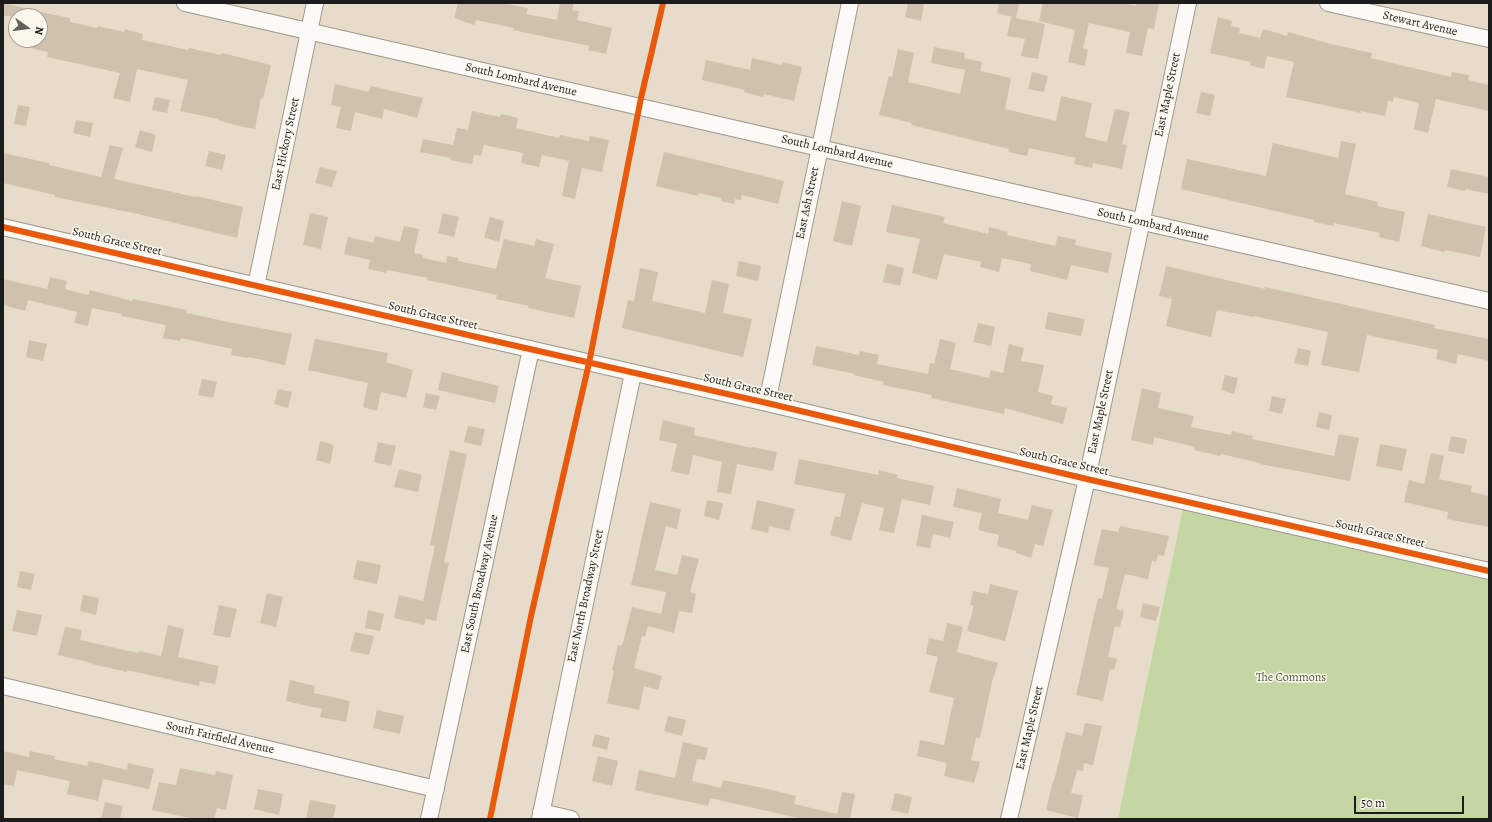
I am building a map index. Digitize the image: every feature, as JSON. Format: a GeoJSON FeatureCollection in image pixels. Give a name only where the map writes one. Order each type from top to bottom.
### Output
{"type":"FeatureCollection","features":[{"type":"Feature","properties":{"kind":"street","name":"South Lombard Avenue"},"geometry":{"type":"LineString","coordinates":[[185,3],[1489,301]]}},
{"type":"Feature","properties":{"kind":"street","name":"East Hickory Street"},"geometry":{"type":"LineString","coordinates":[[256,286],[315,3]]}},
{"type":"Feature","properties":{"kind":"street","name":"East Ash Street"},"geometry":{"type":"LineString","coordinates":[[767,403],[850,3]]}},
{"type":"Feature","properties":{"kind":"street","name":"East Maple Street"},"geometry":{"type":"LineString","coordinates":[[1009,819],[1087,479],[1188,3]]}},
{"type":"Feature","properties":{"kind":"street","name":"Stewart Avenue"},"geometry":{"type":"LineString","coordinates":[[1328,3],[1489,39]]}},
{"type":"Feature","properties":{"kind":"street","name":"South Grace Street"},"geometry":{"type":"LineString","coordinates":[[3,227],[767,403],[1087,479],[1489,570]]}},
{"type":"Feature","properties":{"kind":"street","name":"East South Broadway Avenue"},"geometry":{"type":"LineString","coordinates":[[429,819],[531,349]]}},
{"type":"Feature","properties":{"kind":"street","name":"East North Broadway Street"},"geometry":{"type":"LineString","coordinates":[[540,815],[633,373]]}},
{"type":"Feature","properties":{"kind":"street","name":"South Fairfield Avenue"},"geometry":{"type":"LineString","coordinates":[[3,686],[436,789]]}},
{"type":"Feature","properties":{"kind":"street"},"geometry":{"type":"LineString","coordinates":[[540,815],[571,819]]}},
{"type":"Feature","properties":{"kind":"green space","name":"The Commons"},"geometry":{"type":"Polygon","coordinates":[[[1183,509],[1489,580],[1489,819],[1118,819],[1183,509]]]}},
{"type":"Feature","properties":{"kind":"building"},"geometry":{"type":"Polygon","coordinates":[[[3,3],[24,8],[8,8],[8,16],[3,16],[3,3]]]}},
{"type":"Feature","properties":{"kind":"building"},"geometry":{"type":"Polygon","coordinates":[[[458,3],[502,3],[528,8],[526,14],[557,20],[560,3],[574,3],[572,10],[579,11],[577,20],[612,28],[606,54],[588,50],[589,46],[513,30],[514,28],[476,20],[474,25],[454,18],[458,3]]]}},
{"type":"Feature","properties":{"kind":"building"},"geometry":{"type":"Polygon","coordinates":[[[908,3],[924,4],[921,21],[905,17],[908,3]]]}},
{"type":"Feature","properties":{"kind":"building"},"geometry":{"type":"Polygon","coordinates":[[[999,3],[1019,3],[1016,18],[997,13],[999,3]]]}},
{"type":"Feature","properties":{"kind":"building"},"geometry":{"type":"Polygon","coordinates":[[[1043,3],[1124,3],[1136,6],[1137,3],[1159,3],[1154,29],[1148,28],[1142,56],[1126,53],[1130,32],[1089,23],[1083,48],[1088,50],[1085,66],[1068,62],[1075,30],[1039,21],[1043,3]]]}},
{"type":"Feature","properties":{"kind":"building"},"geometry":{"type":"Polygon","coordinates":[[[48,14],[70,18],[70,22],[97,28],[98,26],[124,32],[125,29],[143,34],[142,40],[188,50],[189,48],[221,55],[222,53],[271,65],[263,99],[261,98],[255,129],[180,111],[188,80],[137,69],[130,102],[113,98],[120,73],[47,57],[48,52],[30,48],[48,48],[48,14]]]}},
{"type":"Feature","properties":{"kind":"building"},"geometry":{"type":"Polygon","coordinates":[[[1011,17],[1045,24],[1038,59],[1021,56],[1025,39],[1007,36],[1011,17]]]}},
{"type":"Feature","properties":{"kind":"building"},"geometry":{"type":"Polygon","coordinates":[[[1218,17],[1232,21],[1231,26],[1240,28],[1239,33],[1260,38],[1263,29],[1287,36],[1288,32],[1335,45],[1372,53],[1371,58],[1451,77],[1452,72],[1469,75],[1468,80],[1489,85],[1489,111],[1436,99],[1428,133],[1414,129],[1419,103],[1394,97],[1393,102],[1388,101],[1385,116],[1361,111],[1361,113],[1286,97],[1294,62],[1267,56],[1264,69],[1250,65],[1251,62],[1210,53],[1218,17]]]}},
{"type":"Feature","properties":{"kind":"building"},"geometry":{"type":"Polygon","coordinates":[[[934,47],[965,53],[964,58],[982,62],[980,71],[1011,78],[1005,109],[1056,121],[1061,96],[1092,103],[1085,137],[1107,142],[1115,109],[1130,112],[1122,144],[1127,145],[1122,169],[1093,163],[1092,168],[1074,164],[1076,158],[1029,148],[1027,156],[1008,152],[1009,149],[911,125],[912,123],[879,115],[889,76],[892,77],[898,49],[914,53],[908,82],[960,94],[965,70],[931,63],[934,47]]]}},
{"type":"Feature","properties":{"kind":"building"},"geometry":{"type":"Polygon","coordinates":[[[752,58],[782,65],[783,62],[802,67],[794,101],[764,94],[763,97],[744,92],[745,90],[702,80],[706,60],[750,70],[752,58]]]}},
{"type":"Feature","properties":{"kind":"building"},"geometry":{"type":"Polygon","coordinates":[[[1032,72],[1048,76],[1044,92],[1028,89],[1032,72]]]}},
{"type":"Feature","properties":{"kind":"building"},"geometry":{"type":"Polygon","coordinates":[[[335,84],[369,92],[371,86],[423,98],[417,118],[384,109],[382,119],[355,112],[351,131],[336,128],[341,107],[331,105],[335,84]]]}},
{"type":"Feature","properties":{"kind":"building"},"geometry":{"type":"Polygon","coordinates":[[[1201,92],[1215,95],[1210,116],[1196,113],[1201,92]]]}},
{"type":"Feature","properties":{"kind":"building"},"geometry":{"type":"Polygon","coordinates":[[[155,97],[170,100],[167,113],[152,110],[155,97]]]}},
{"type":"Feature","properties":{"kind":"building"},"geometry":{"type":"Polygon","coordinates":[[[18,105],[30,107],[26,126],[14,124],[18,105]]]}},
{"type":"Feature","properties":{"kind":"building"},"geometry":{"type":"Polygon","coordinates":[[[472,111],[500,117],[501,114],[518,118],[516,128],[559,138],[560,135],[589,141],[590,136],[609,140],[602,172],[582,168],[575,199],[562,196],[569,161],[542,155],[539,167],[521,163],[523,153],[484,145],[481,156],[474,155],[472,164],[420,152],[423,139],[453,145],[457,128],[468,130],[472,111]]]}},
{"type":"Feature","properties":{"kind":"building"},"geometry":{"type":"Polygon","coordinates":[[[76,120],[93,123],[90,137],[73,133],[76,120]]]}},
{"type":"Feature","properties":{"kind":"building"},"geometry":{"type":"Polygon","coordinates":[[[140,130],[156,135],[152,152],[135,147],[140,130]]]}},
{"type":"Feature","properties":{"kind":"building"},"geometry":{"type":"Polygon","coordinates":[[[1341,141],[1356,144],[1345,194],[1378,202],[1377,206],[1405,212],[1399,242],[1379,237],[1380,233],[1334,223],[1334,226],[1314,222],[1314,220],[1181,189],[1187,159],[1266,176],[1273,143],[1338,158],[1341,141]]]}},
{"type":"Feature","properties":{"kind":"building"},"geometry":{"type":"Polygon","coordinates":[[[110,145],[123,148],[114,179],[243,207],[237,238],[138,214],[55,197],[55,195],[3,183],[3,153],[49,163],[49,165],[101,177],[110,145]]]}},
{"type":"Feature","properties":{"kind":"building"},"geometry":{"type":"Polygon","coordinates":[[[209,151],[226,155],[222,170],[205,166],[209,151]]]}},
{"type":"Feature","properties":{"kind":"building"},"geometry":{"type":"Polygon","coordinates":[[[664,152],[784,181],[778,204],[742,195],[741,200],[735,199],[734,204],[721,201],[721,198],[699,193],[698,196],[656,186],[664,152]]]}},
{"type":"Feature","properties":{"kind":"building"},"geometry":{"type":"Polygon","coordinates":[[[320,167],[337,171],[332,187],[315,183],[320,167]]]}},
{"type":"Feature","properties":{"kind":"building"},"geometry":{"type":"Polygon","coordinates":[[[1451,169],[1489,177],[1489,194],[1447,187],[1451,169]]]}},
{"type":"Feature","properties":{"kind":"building"},"geometry":{"type":"Polygon","coordinates":[[[842,201],[861,206],[852,246],[833,241],[842,201]]]}},
{"type":"Feature","properties":{"kind":"building"},"geometry":{"type":"Polygon","coordinates":[[[892,205],[945,217],[943,223],[988,234],[989,227],[1008,232],[1007,235],[1055,246],[1058,236],[1076,240],[1075,245],[1112,253],[1108,273],[1071,265],[1067,280],[1030,271],[1031,264],[1002,258],[999,272],[980,267],[981,262],[944,254],[937,280],[912,273],[920,239],[886,232],[892,205]]]}},
{"type":"Feature","properties":{"kind":"building"},"geometry":{"type":"Polygon","coordinates":[[[310,213],[328,217],[321,249],[303,245],[310,213]]]}},
{"type":"Feature","properties":{"kind":"building"},"geometry":{"type":"Polygon","coordinates":[[[443,213],[459,217],[454,237],[438,233],[443,213]]]}},
{"type":"Feature","properties":{"kind":"building"},"geometry":{"type":"Polygon","coordinates":[[[1428,214],[1486,227],[1480,257],[1445,250],[1444,252],[1421,246],[1428,214]]]}},
{"type":"Feature","properties":{"kind":"building"},"geometry":{"type":"Polygon","coordinates":[[[490,217],[504,221],[499,242],[484,237],[490,217]]]}},
{"type":"Feature","properties":{"kind":"building"},"geometry":{"type":"Polygon","coordinates":[[[404,226],[419,229],[414,253],[423,255],[423,258],[446,263],[447,256],[458,258],[458,261],[496,269],[504,239],[534,246],[536,239],[554,244],[545,278],[581,286],[574,318],[528,308],[529,306],[496,299],[497,295],[427,280],[428,278],[387,270],[386,273],[368,269],[370,260],[344,254],[348,237],[373,243],[375,236],[400,242],[404,226]]]}},
{"type":"Feature","properties":{"kind":"building"},"geometry":{"type":"Polygon","coordinates":[[[739,261],[761,266],[758,281],[736,276],[739,261]]]}},
{"type":"Feature","properties":{"kind":"building"},"geometry":{"type":"Polygon","coordinates":[[[887,264],[904,268],[900,286],[883,282],[887,264]]]}},
{"type":"Feature","properties":{"kind":"building"},"geometry":{"type":"Polygon","coordinates":[[[1166,266],[1265,289],[1265,287],[1435,325],[1434,328],[1489,339],[1489,361],[1458,354],[1456,364],[1436,359],[1438,350],[1367,335],[1359,372],[1321,365],[1328,332],[1254,316],[1217,310],[1211,337],[1166,326],[1172,299],[1159,296],[1166,266]]]}},
{"type":"Feature","properties":{"kind":"building"},"geometry":{"type":"Polygon","coordinates":[[[640,268],[658,272],[652,301],[705,313],[712,280],[729,284],[723,313],[752,319],[743,357],[622,328],[628,300],[634,301],[640,268]]]}},
{"type":"Feature","properties":{"kind":"building"},"geometry":{"type":"Polygon","coordinates":[[[50,277],[67,281],[65,289],[88,295],[90,290],[132,301],[133,299],[187,310],[186,313],[292,334],[285,365],[249,357],[231,355],[232,349],[181,338],[180,341],[163,338],[166,325],[121,316],[122,314],[92,308],[88,326],[74,323],[77,312],[28,300],[25,311],[3,305],[3,279],[47,289],[50,277]]]}},
{"type":"Feature","properties":{"kind":"building"},"geometry":{"type":"Polygon","coordinates":[[[1048,312],[1085,319],[1081,336],[1045,329],[1048,312]]]}},
{"type":"Feature","properties":{"kind":"building"},"geometry":{"type":"Polygon","coordinates":[[[978,323],[995,327],[991,346],[973,342],[978,323]]]}},
{"type":"Feature","properties":{"kind":"building"},"geometry":{"type":"Polygon","coordinates":[[[315,339],[388,353],[386,362],[413,370],[406,398],[381,392],[377,411],[363,407],[368,383],[308,370],[315,339]]]}},
{"type":"Feature","properties":{"kind":"building"},"geometry":{"type":"Polygon","coordinates":[[[940,339],[956,343],[950,369],[989,378],[991,370],[1003,373],[1009,344],[1024,348],[1021,361],[1044,365],[1038,392],[1053,396],[1051,404],[1067,408],[1063,424],[1005,408],[1004,414],[931,398],[932,395],[883,385],[884,382],[812,365],[816,346],[859,355],[860,351],[879,355],[877,364],[928,374],[930,363],[934,364],[940,339]]]}},
{"type":"Feature","properties":{"kind":"building"},"geometry":{"type":"Polygon","coordinates":[[[29,340],[47,344],[43,361],[26,357],[29,340]]]}},
{"type":"Feature","properties":{"kind":"building"},"geometry":{"type":"Polygon","coordinates":[[[1298,348],[1311,351],[1308,366],[1294,363],[1298,348]]]}},
{"type":"Feature","properties":{"kind":"building"},"geometry":{"type":"Polygon","coordinates":[[[442,372],[499,386],[495,403],[438,390],[442,372]]]}},
{"type":"Feature","properties":{"kind":"building"},"geometry":{"type":"Polygon","coordinates":[[[1225,375],[1238,378],[1234,394],[1221,390],[1225,375]]]}},
{"type":"Feature","properties":{"kind":"building"},"geometry":{"type":"Polygon","coordinates":[[[202,379],[217,382],[213,398],[198,395],[202,379]]]}},
{"type":"Feature","properties":{"kind":"building"},"geometry":{"type":"Polygon","coordinates":[[[1142,388],[1161,393],[1158,408],[1194,416],[1191,427],[1231,435],[1232,431],[1253,436],[1252,439],[1334,456],[1339,434],[1359,438],[1350,481],[1260,464],[1221,454],[1220,456],[1194,450],[1195,447],[1154,437],[1153,445],[1131,440],[1142,388]]]}},
{"type":"Feature","properties":{"kind":"building"},"geometry":{"type":"Polygon","coordinates":[[[278,389],[292,392],[288,408],[274,404],[278,389]]]}},
{"type":"Feature","properties":{"kind":"building"},"geometry":{"type":"Polygon","coordinates":[[[426,393],[440,396],[436,410],[423,407],[426,393]]]}},
{"type":"Feature","properties":{"kind":"building"},"geometry":{"type":"Polygon","coordinates":[[[1272,396],[1286,399],[1282,414],[1269,411],[1272,396]]]}},
{"type":"Feature","properties":{"kind":"building"},"geometry":{"type":"Polygon","coordinates":[[[1319,412],[1332,415],[1329,430],[1316,427],[1319,412]]]}},
{"type":"Feature","properties":{"kind":"building"},"geometry":{"type":"Polygon","coordinates":[[[663,420],[695,428],[694,435],[777,452],[773,471],[737,464],[731,494],[717,492],[722,462],[693,455],[689,475],[671,471],[677,444],[659,440],[663,420]]]}},
{"type":"Feature","properties":{"kind":"building"},"geometry":{"type":"Polygon","coordinates":[[[468,426],[485,429],[481,446],[464,442],[468,426]]]}},
{"type":"Feature","properties":{"kind":"building"},"geometry":{"type":"Polygon","coordinates":[[[1451,436],[1467,439],[1464,454],[1448,451],[1451,436]]]}},
{"type":"Feature","properties":{"kind":"building"},"geometry":{"type":"Polygon","coordinates":[[[320,441],[334,445],[330,464],[316,460],[320,441]]]}},
{"type":"Feature","properties":{"kind":"building"},"geometry":{"type":"Polygon","coordinates":[[[378,442],[396,446],[391,466],[374,462],[378,442]]]}},
{"type":"Feature","properties":{"kind":"building"},"geometry":{"type":"Polygon","coordinates":[[[1380,444],[1407,449],[1402,471],[1376,466],[1380,444]]]}},
{"type":"Feature","properties":{"kind":"building"},"geometry":{"type":"Polygon","coordinates":[[[450,450],[467,454],[444,562],[449,563],[436,621],[426,619],[424,625],[394,618],[399,595],[423,601],[435,546],[430,545],[450,450]]]}},
{"type":"Feature","properties":{"kind":"building"},"geometry":{"type":"Polygon","coordinates":[[[1431,453],[1444,456],[1439,479],[1472,486],[1471,492],[1489,496],[1489,527],[1447,519],[1448,512],[1404,502],[1409,480],[1424,484],[1431,453]]]}},
{"type":"Feature","properties":{"kind":"building"},"geometry":{"type":"Polygon","coordinates":[[[799,459],[878,475],[879,470],[898,475],[897,478],[934,486],[930,505],[902,499],[894,533],[879,530],[884,508],[862,503],[851,541],[830,535],[835,516],[840,517],[845,494],[794,484],[799,459]]]}},
{"type":"Feature","properties":{"kind":"building"},"geometry":{"type":"Polygon","coordinates":[[[399,469],[422,475],[418,492],[394,487],[399,469]]]}},
{"type":"Feature","properties":{"kind":"building"},"geometry":{"type":"Polygon","coordinates":[[[957,488],[1001,499],[998,513],[1028,520],[1032,505],[1053,510],[1043,546],[1035,544],[1031,558],[1016,553],[1016,551],[997,546],[999,535],[978,530],[982,513],[953,507],[957,488]]]}},
{"type":"Feature","properties":{"kind":"building"},"geometry":{"type":"Polygon","coordinates":[[[707,500],[723,503],[719,520],[704,516],[707,500]]]}},
{"type":"Feature","properties":{"kind":"building"},"geometry":{"type":"Polygon","coordinates":[[[757,500],[795,509],[789,531],[769,526],[768,533],[751,529],[757,500]]]}},
{"type":"Feature","properties":{"kind":"building"},"geometry":{"type":"Polygon","coordinates":[[[650,502],[681,509],[677,529],[666,526],[655,570],[677,575],[682,555],[699,559],[690,592],[696,594],[692,613],[679,611],[674,633],[648,626],[645,637],[642,636],[634,668],[662,676],[658,690],[644,686],[639,710],[607,703],[614,671],[612,670],[618,645],[622,646],[632,607],[661,614],[666,592],[631,585],[650,502]]]}},
{"type":"Feature","properties":{"kind":"building"},"geometry":{"type":"Polygon","coordinates":[[[922,515],[954,522],[950,538],[933,534],[930,548],[916,546],[922,515]]]}},
{"type":"Feature","properties":{"kind":"building"},"geometry":{"type":"Polygon","coordinates":[[[1120,526],[1169,536],[1164,556],[1158,555],[1156,562],[1152,561],[1148,579],[1125,574],[1116,609],[1124,611],[1120,627],[1115,626],[1108,657],[1117,659],[1114,670],[1110,669],[1103,701],[1076,695],[1098,598],[1102,599],[1109,568],[1093,565],[1102,529],[1118,532],[1120,526]]]}},
{"type":"Feature","properties":{"kind":"building"},"geometry":{"type":"Polygon","coordinates":[[[357,560],[381,565],[377,584],[353,579],[357,560]]]}},
{"type":"Feature","properties":{"kind":"building"},"geometry":{"type":"Polygon","coordinates":[[[20,571],[35,574],[31,590],[17,587],[20,571]]]}},
{"type":"Feature","properties":{"kind":"building"},"geometry":{"type":"Polygon","coordinates":[[[990,584],[1018,591],[1005,641],[967,631],[974,606],[970,605],[973,591],[988,594],[990,584]]]}},
{"type":"Feature","properties":{"kind":"building"},"geometry":{"type":"Polygon","coordinates":[[[267,593],[283,597],[276,627],[260,623],[267,593]]]}},
{"type":"Feature","properties":{"kind":"building"},"geometry":{"type":"Polygon","coordinates":[[[83,595],[99,598],[96,615],[80,611],[83,595]]]}},
{"type":"Feature","properties":{"kind":"building"},"geometry":{"type":"Polygon","coordinates":[[[1143,603],[1160,607],[1156,621],[1140,617],[1143,603]]]}},
{"type":"Feature","properties":{"kind":"building"},"geometry":{"type":"Polygon","coordinates":[[[219,605],[237,609],[230,638],[213,635],[219,605]]]}},
{"type":"Feature","properties":{"kind":"building"},"geometry":{"type":"Polygon","coordinates":[[[17,610],[42,615],[37,636],[12,631],[17,610]]]}},
{"type":"Feature","properties":{"kind":"building"},"geometry":{"type":"Polygon","coordinates":[[[368,610],[384,614],[380,631],[365,628],[368,610]]]}},
{"type":"Feature","properties":{"kind":"building"},"geometry":{"type":"Polygon","coordinates":[[[947,623],[963,627],[957,652],[998,663],[992,682],[980,738],[976,738],[971,760],[980,762],[974,783],[944,776],[947,763],[917,756],[920,740],[944,745],[954,698],[929,692],[938,657],[926,654],[929,638],[943,641],[947,623]]]}},
{"type":"Feature","properties":{"kind":"building"},"geometry":{"type":"Polygon","coordinates":[[[168,625],[184,629],[178,657],[219,666],[215,684],[200,681],[199,686],[127,670],[127,672],[58,655],[65,627],[82,630],[80,640],[138,653],[139,651],[161,656],[168,625]]]}},
{"type":"Feature","properties":{"kind":"building"},"geometry":{"type":"Polygon","coordinates":[[[355,632],[374,636],[369,655],[350,651],[355,632]]]}},
{"type":"Feature","properties":{"kind":"building"},"geometry":{"type":"Polygon","coordinates":[[[290,680],[315,686],[314,693],[350,701],[346,722],[320,717],[322,709],[286,701],[290,680]]]}},
{"type":"Feature","properties":{"kind":"building"},"geometry":{"type":"Polygon","coordinates":[[[377,710],[404,716],[400,734],[373,728],[377,710]]]}},
{"type":"Feature","properties":{"kind":"building"},"geometry":{"type":"Polygon","coordinates":[[[668,716],[686,720],[682,736],[664,731],[668,716]]]}},
{"type":"Feature","properties":{"kind":"building"},"geometry":{"type":"Polygon","coordinates":[[[1085,723],[1102,726],[1093,765],[1084,763],[1083,771],[1077,770],[1071,793],[1083,795],[1078,818],[1046,810],[1066,732],[1082,736],[1085,723]]]}},
{"type":"Feature","properties":{"kind":"building"},"geometry":{"type":"Polygon","coordinates":[[[595,734],[610,738],[607,750],[592,746],[595,734]]]}},
{"type":"Feature","properties":{"kind":"building"},"geometry":{"type":"Polygon","coordinates":[[[683,742],[708,748],[705,760],[697,759],[692,781],[721,788],[723,780],[763,788],[796,796],[794,804],[837,814],[842,792],[855,794],[850,819],[797,819],[798,818],[710,798],[708,806],[635,790],[639,770],[675,778],[683,742]]]}},
{"type":"Feature","properties":{"kind":"building"},"geometry":{"type":"Polygon","coordinates":[[[3,751],[29,757],[30,751],[55,756],[54,759],[87,766],[89,761],[127,770],[128,763],[154,769],[149,789],[103,779],[98,801],[67,794],[70,781],[17,770],[14,786],[3,784],[3,751]]]}},
{"type":"Feature","properties":{"kind":"building"},"geometry":{"type":"Polygon","coordinates":[[[598,756],[618,761],[612,786],[592,781],[598,756]]]}},
{"type":"Feature","properties":{"kind":"building"},"geometry":{"type":"Polygon","coordinates":[[[180,768],[215,775],[216,771],[233,775],[226,810],[217,808],[214,819],[194,819],[152,810],[159,782],[176,785],[180,768]]]}},
{"type":"Feature","properties":{"kind":"building"},"geometry":{"type":"Polygon","coordinates":[[[258,789],[283,794],[279,815],[254,809],[258,789]]]}},
{"type":"Feature","properties":{"kind":"building"},"geometry":{"type":"Polygon","coordinates":[[[895,793],[912,797],[908,814],[891,810],[895,793]]]}},
{"type":"Feature","properties":{"kind":"building"},"geometry":{"type":"Polygon","coordinates":[[[310,800],[336,805],[333,819],[306,819],[310,800]]]}},
{"type":"Feature","properties":{"kind":"building"},"geometry":{"type":"Polygon","coordinates":[[[105,802],[123,806],[120,819],[101,819],[105,802]]]}},
{"type":"Feature","properties":{"kind":"cycle path"},"geometry":{"type":"LineString","coordinates":[[490,819],[531,616],[589,363],[641,98],[663,3]]}},
{"type":"Feature","properties":{"kind":"cycle path"},"geometry":{"type":"LineString","coordinates":[[3,227],[1489,571]]}}]}
